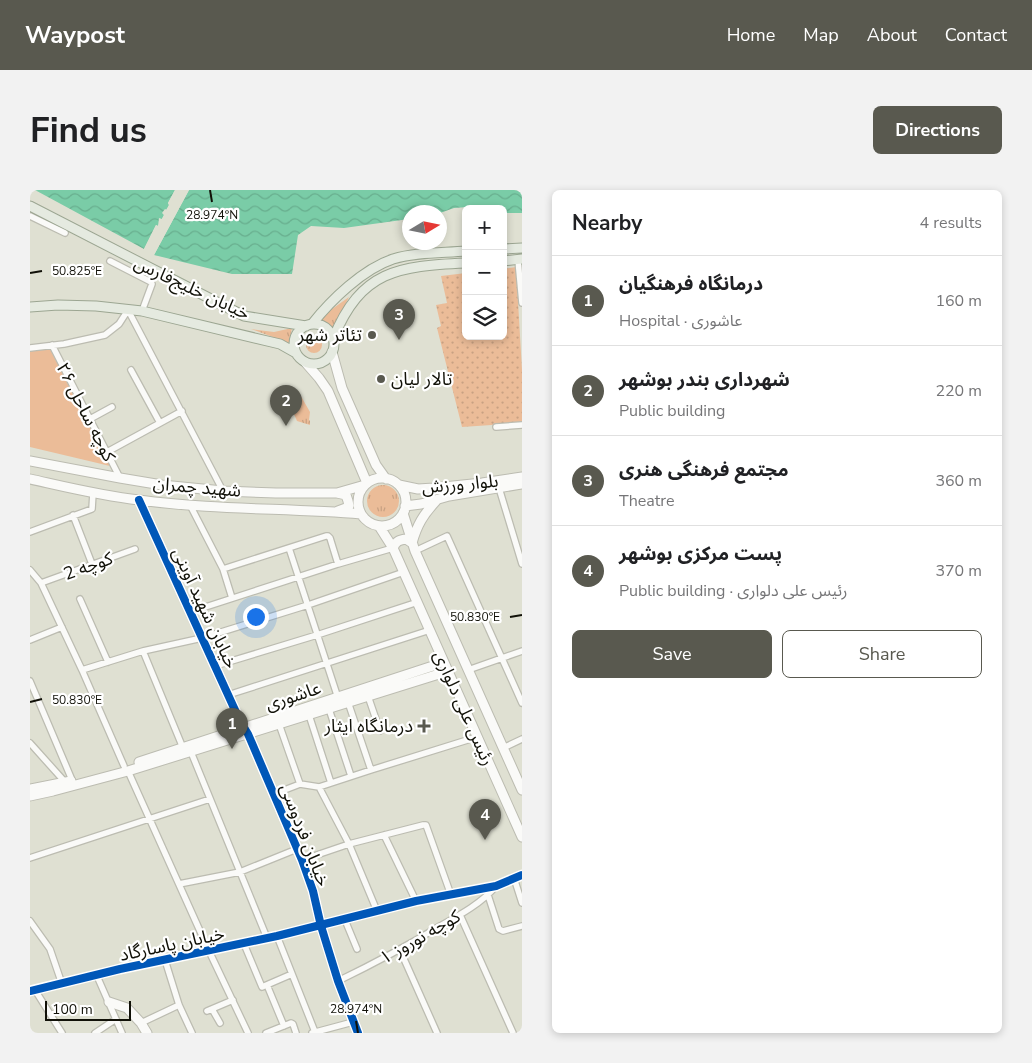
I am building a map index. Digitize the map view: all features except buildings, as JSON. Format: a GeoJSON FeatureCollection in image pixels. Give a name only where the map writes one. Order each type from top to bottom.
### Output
{"type":"FeatureCollection","features":[{"type":"Feature","properties":{"kind":"main road","name":"خیابان خلیج‌فارس"},"geometry":{"type":"LineString","coordinates":[[30,206],[244,316],[309,325]]}},
{"type":"Feature","properties":{"kind":"main road"},"geometry":{"type":"LineString","coordinates":[[507,249],[522,248]]}},
{"type":"Feature","properties":{"kind":"main road"},"geometry":{"type":"LineString","coordinates":[[309,325],[319,325],[325,328],[330,332],[333,339],[334,345],[329,357],[324,362],[318,364],[305,362],[296,353],[294,340],[296,334],[300,329],[309,325],[358,278],[383,263],[406,256],[462,251]]}},
{"type":"Feature","properties":{"kind":"main road"},"geometry":{"type":"LineString","coordinates":[[507,261],[520,259]]}},
{"type":"Feature","properties":{"kind":"main road"},"geometry":{"type":"LineString","coordinates":[[333,339],[340,323],[356,298],[363,290],[381,278],[407,268],[462,263]]}},
{"type":"Feature","properties":{"kind":"main road","name":"خیابان خلیج‌فارس"},"geometry":{"type":"LineString","coordinates":[[30,307],[58,305],[96,306],[142,311],[280,344],[296,353]]}},
{"type":"Feature","properties":{"kind":"street"},"geometry":{"type":"LineString","coordinates":[[30,216],[65,233]]}},
{"type":"Feature","properties":{"kind":"street"},"geometry":{"type":"LineString","coordinates":[[520,259],[522,303]]}},
{"type":"Feature","properties":{"kind":"street"},"geometry":{"type":"LineString","coordinates":[[110,261],[151,282],[152,284],[142,311]]}},
{"type":"Feature","properties":{"kind":"street"},"geometry":{"type":"LineString","coordinates":[[30,348],[64,344],[105,335],[119,324],[128,310],[223,491]]}},
{"type":"Feature","properties":{"kind":"street","name":"کوچه ساحل ۲۶"},"geometry":{"type":"LineString","coordinates":[[52,345],[120,478]]}},
{"type":"Feature","properties":{"kind":"street"},"geometry":{"type":"LineString","coordinates":[[332,352],[342,388],[376,465],[386,479]]}},
{"type":"Feature","properties":{"kind":"street"},"geometry":{"type":"LineString","coordinates":[[305,362],[328,391],[366,484]]}},
{"type":"Feature","properties":{"kind":"street"},"geometry":{"type":"LineString","coordinates":[[131,370],[160,423]]}},
{"type":"Feature","properties":{"kind":"street"},"geometry":{"type":"LineString","coordinates":[[90,419],[112,406]]}},
{"type":"Feature","properties":{"kind":"street"},"geometry":{"type":"LineString","coordinates":[[107,452],[182,411]]}},
{"type":"Feature","properties":{"kind":"street"},"geometry":{"type":"LineString","coordinates":[[496,427],[522,425]]}},
{"type":"Feature","properties":{"kind":"street","name":"شهید چمران"},"geometry":{"type":"LineString","coordinates":[[30,461],[162,485],[223,491],[337,493],[366,484]]}},
{"type":"Feature","properties":{"kind":"street","name":"بلوار ورزش"},"geometry":{"type":"LineString","coordinates":[[399,485],[418,489],[522,477]]}},
{"type":"Feature","properties":{"kind":"street","name":"شهید چمران"},"geometry":{"type":"LineString","coordinates":[[30,478],[93,493],[139,500],[190,505],[361,514]]}},
{"type":"Feature","properties":{"kind":"street"},"geometry":{"type":"LineString","coordinates":[[378,478],[386,479],[399,485],[405,499],[404,509],[399,519],[386,526],[379,526],[366,520],[361,514],[358,507],[358,499],[360,492],[366,484],[378,478]]}},
{"type":"Feature","properties":{"kind":"street","name":"بلوار ورزش"},"geometry":{"type":"LineString","coordinates":[[404,509],[449,496],[522,484]]}},
{"type":"Feature","properties":{"kind":"street"},"geometry":{"type":"LineString","coordinates":[[499,488],[520,547],[522,564]]}},
{"type":"Feature","properties":{"kind":"street"},"geometry":{"type":"LineString","coordinates":[[418,489],[416,495],[421,504]]}},
{"type":"Feature","properties":{"kind":"street"},"geometry":{"type":"LineString","coordinates":[[30,532],[92,509],[93,493]]}},
{"type":"Feature","properties":{"kind":"street"},"geometry":{"type":"LineString","coordinates":[[336,512],[349,506],[346,495],[337,493]]}},
{"type":"Feature","properties":{"kind":"street","name":"خیابان شهید آوینی"},"geometry":{"type":"LineString","coordinates":[[139,500],[246,731]]}},
{"type":"Feature","properties":{"kind":"street"},"geometry":{"type":"LineString","coordinates":[[413,547],[415,531],[420,520],[436,501]]}},
{"type":"Feature","properties":{"kind":"street"},"geometry":{"type":"LineString","coordinates":[[190,505],[223,569],[232,598]]}},
{"type":"Feature","properties":{"kind":"street","name":"رئیس علی دلواری"},"geometry":{"type":"LineString","coordinates":[[404,509],[413,547],[522,790]]}},
{"type":"Feature","properties":{"kind":"street"},"geometry":{"type":"LineString","coordinates":[[73,515],[92,564]]}},
{"type":"Feature","properties":{"kind":"street","name":"رئیس علی دلواری"},"geometry":{"type":"LineString","coordinates":[[379,526],[393,548],[418,602],[522,837]]}},
{"type":"Feature","properties":{"kind":"street"},"geometry":{"type":"LineString","coordinates":[[223,569],[328,536],[338,564]]}},
{"type":"Feature","properties":{"kind":"street"},"geometry":{"type":"LineString","coordinates":[[413,547],[447,536],[522,703]]}},
{"type":"Feature","properties":{"kind":"street"},"geometry":{"type":"LineString","coordinates":[[190,612],[393,548],[396,542],[400,540],[406,539],[413,547]]}},
{"type":"Feature","properties":{"kind":"street"},"geometry":{"type":"LineString","coordinates":[[289,548],[338,698]]}},
{"type":"Feature","properties":{"kind":"street","name":"کوچه 2"},"geometry":{"type":"LineString","coordinates":[[41,583],[135,549]]}},
{"type":"Feature","properties":{"kind":"street"},"geometry":{"type":"LineString","coordinates":[[30,570],[41,583],[62,627],[248,1033]]}},
{"type":"Feature","properties":{"kind":"street"},"geometry":{"type":"LineString","coordinates":[[82,670],[143,651],[202,638],[308,605],[404,572]]}},
{"type":"Feature","properties":{"kind":"street"},"geometry":{"type":"LineString","coordinates":[[80,599],[108,662]]}},
{"type":"Feature","properties":{"kind":"street"},"geometry":{"type":"LineString","coordinates":[[215,666],[418,602]]}},
{"type":"Feature","properties":{"kind":"street"},"geometry":{"type":"LineString","coordinates":[[30,640],[62,627]]}},
{"type":"Feature","properties":{"kind":"street"},"geometry":{"type":"LineString","coordinates":[[228,695],[430,630]]}},
{"type":"Feature","properties":{"kind":"street"},"geometry":{"type":"LineString","coordinates":[[143,651],[210,799],[267,938]]}},
{"type":"Feature","properties":{"kind":"street"},"geometry":{"type":"LineString","coordinates":[[468,670],[522,651]]}},
{"type":"Feature","properties":{"kind":"street","name":"عاشوری"},"geometry":{"type":"LineString","coordinates":[[30,796],[53,791],[246,731],[436,665],[440,654]]}},
{"type":"Feature","properties":{"kind":"street","name":"عاشوری"},"geometry":{"type":"LineString","coordinates":[[246,731],[279,724],[439,674],[444,674],[450,678]]}},
{"type":"Feature","properties":{"kind":"street"},"geometry":{"type":"LineString","coordinates":[[30,681],[69,781]]}},
{"type":"Feature","properties":{"kind":"street"},"geometry":{"type":"LineString","coordinates":[[368,696],[380,731]]}},
{"type":"Feature","properties":{"kind":"street"},"geometry":{"type":"LineString","coordinates":[[348,702],[371,770]]}},
{"type":"Feature","properties":{"kind":"street"},"geometry":{"type":"LineString","coordinates":[[329,709],[351,776]]}},
{"type":"Feature","properties":{"kind":"street"},"geometry":{"type":"LineString","coordinates":[[309,715],[331,783]]}},
{"type":"Feature","properties":{"kind":"street"},"geometry":{"type":"LineString","coordinates":[[279,724],[300,784]]}},
{"type":"Feature","properties":{"kind":"street","name":"خیابان فردوسی"},"geometry":{"type":"LineString","coordinates":[[246,731],[302,860],[313,891],[320,926],[358,1033]]}},
{"type":"Feature","properties":{"kind":"street"},"geometry":{"type":"LineString","coordinates":[[274,794],[300,784],[319,787],[477,737]]}},
{"type":"Feature","properties":{"kind":"street"},"geometry":{"type":"LineString","coordinates":[[503,748],[522,739]]}},
{"type":"Feature","properties":{"kind":"street"},"geometry":{"type":"LineString","coordinates":[[30,744],[69,781]]}},
{"type":"Feature","properties":{"kind":"street","name":"عاشوری"},"geometry":{"type":"LineString","coordinates":[[30,789],[126,769]]}},
{"type":"Feature","properties":{"kind":"street"},"geometry":{"type":"LineString","coordinates":[[319,787],[348,844],[377,912]]}},
{"type":"Feature","properties":{"kind":"street"},"geometry":{"type":"LineString","coordinates":[[30,858],[210,799]]}},
{"type":"Feature","properties":{"kind":"street"},"geometry":{"type":"LineString","coordinates":[[302,860],[348,844],[426,825],[451,895]]}},
{"type":"Feature","properties":{"kind":"street"},"geometry":{"type":"LineString","coordinates":[[384,835],[416,901]]}},
{"type":"Feature","properties":{"kind":"street"},"geometry":{"type":"LineString","coordinates":[[179,884],[240,872],[297,849]]}},
{"type":"Feature","properties":{"kind":"street"},"geometry":{"type":"LineString","coordinates":[[496,886],[522,875]]}},
{"type":"Feature","properties":{"kind":"street"},"geometry":{"type":"LineString","coordinates":[[514,878],[522,904]]}},
{"type":"Feature","properties":{"kind":"street","name":"خیابان پاسارگاد"},"geometry":{"type":"LineString","coordinates":[[32,991],[244,944],[416,901],[496,886]]}},
{"type":"Feature","properties":{"kind":"street","name":"کوچه نوروز ۱"},"geometry":{"type":"LineString","coordinates":[[338,981],[400,950],[460,915],[488,895],[496,886]]}},
{"type":"Feature","properties":{"kind":"street"},"geometry":{"type":"LineString","coordinates":[[488,895],[498,929],[503,931],[522,926]]}},
{"type":"Feature","properties":{"kind":"street"},"geometry":{"type":"LineString","coordinates":[[460,915],[513,1033]]}},
{"type":"Feature","properties":{"kind":"street"},"geometry":{"type":"LineString","coordinates":[[344,920],[356,949]]}},
{"type":"Feature","properties":{"kind":"street"},"geometry":{"type":"LineString","coordinates":[[30,921],[32,929],[50,949],[62,984]]}},
{"type":"Feature","properties":{"kind":"street"},"geometry":{"type":"LineString","coordinates":[[277,936],[313,1032],[353,1022]]}},
{"type":"Feature","properties":{"kind":"street"},"geometry":{"type":"LineString","coordinates":[[244,944],[262,987],[292,974]]}},
{"type":"Feature","properties":{"kind":"street"},"geometry":{"type":"LineString","coordinates":[[400,950],[437,1033]]}},
{"type":"Feature","properties":{"kind":"street"},"geometry":{"type":"LineString","coordinates":[[165,960],[179,1005],[190,1032]]}},
{"type":"Feature","properties":{"kind":"street"},"geometry":{"type":"LineString","coordinates":[[97,976],[122,1033]]}},
{"type":"Feature","properties":{"kind":"street"},"geometry":{"type":"LineString","coordinates":[[267,985],[284,1026]]}},
{"type":"Feature","properties":{"kind":"street"},"geometry":{"type":"LineString","coordinates":[[32,991],[62,1033]]}},
{"type":"Feature","properties":{"kind":"street"},"geometry":{"type":"LineString","coordinates":[[220,1023],[210,1010],[233,1000]]}},
{"type":"Feature","properties":{"kind":"street"},"geometry":{"type":"LineString","coordinates":[[109,1002],[127,1008],[141,1023],[147,1033]]}},
{"type":"Feature","properties":{"kind":"street"},"geometry":{"type":"LineString","coordinates":[[141,1023],[179,1005]]}},
{"type":"Feature","properties":{"kind":"street"},"geometry":{"type":"LineString","coordinates":[[95,1033],[116,1019]]}},
{"type":"Feature","properties":{"kind":"street"},"geometry":{"type":"LineString","coordinates":[[266,1033],[291,1023],[296,1033]]}},
{"type":"Feature","properties":{"kind":"green space"},"geometry":{"type":"Polygon","coordinates":[[[516,267],[522,370],[522,423],[462,427],[437,328],[441,326],[436,305],[447,303],[441,276],[462,273],[462,340],[507,340],[507,268],[516,267]]]}},
{"type":"Feature","properties":{"kind":"green space"},"geometry":{"type":"Polygon","coordinates":[[[349,297],[334,328],[318,319],[349,297]]]}},
{"type":"Feature","properties":{"kind":"green space"},"geometry":{"type":"Polygon","coordinates":[[[292,328],[289,343],[251,329],[274,332],[292,328]]]}},
{"type":"Feature","properties":{"kind":"green space"},"geometry":{"type":"Polygon","coordinates":[[[311,337],[317,337],[322,342],[320,351],[311,353],[306,348],[306,342],[311,337]]]}},
{"type":"Feature","properties":{"kind":"green space"},"geometry":{"type":"Polygon","coordinates":[[[50,349],[110,466],[30,447],[30,351],[50,349]]]}},
{"type":"Feature","properties":{"kind":"green space"},"geometry":{"type":"Polygon","coordinates":[[[298,391],[310,412],[310,425],[297,421],[290,405],[290,398],[298,391]]]}},
{"type":"Feature","properties":{"kind":"green space"},"geometry":{"type":"Polygon","coordinates":[[[383,485],[389,486],[394,490],[398,495],[398,507],[394,512],[389,516],[383,517],[377,516],[372,512],[368,507],[367,501],[368,495],[372,490],[377,486],[383,485]]]}},
{"type":"Feature","properties":{"kind":"water"},"geometry":{"type":"Polygon","coordinates":[[[35,190],[175,190],[168,203],[169,205],[163,213],[164,215],[158,226],[156,225],[144,249],[35,190]]]}},
{"type":"Feature","properties":{"kind":"water"},"geometry":{"type":"Polygon","coordinates":[[[189,190],[522,190],[522,213],[507,213],[507,205],[462,205],[462,207],[447,210],[447,205],[402,205],[402,220],[344,228],[311,226],[298,235],[292,274],[232,274],[154,255],[189,190]]]}},
{"type":"Feature","properties":{"kind":"pier"},"geometry":{"type":"Polygon","coordinates":[[[175,190],[177,190],[171,203],[172,206],[166,213],[164,221],[157,228],[146,250],[144,249],[156,225],[158,226],[159,218],[162,219],[164,215],[162,213],[165,209],[167,210],[168,203],[175,190]]]}},
{"type":"Feature","properties":{"kind":"pier"},"geometry":{"type":"Polygon","coordinates":[[[186,190],[189,190],[154,255],[152,254],[186,190]]]}},
{"type":"Feature","properties":{"kind":"cycle path"},"geometry":{"type":"LineString","coordinates":[[139,500],[240,721],[248,734],[302,860],[313,891],[321,926],[338,981],[358,1033]]}},
{"type":"Feature","properties":{"kind":"cycle path"},"geometry":{"type":"LineString","coordinates":[[30,991],[120,969],[277,936],[416,901],[496,886],[522,875]]}},
{"type":"Feature","properties":{"kind":"place","name":"تئاتر شهر"},"geometry":{"type":"Point","coordinates":[372,335]}},
{"type":"Feature","properties":{"kind":"place","name":"مجتمع فرهنگی هنری"},"geometry":{"type":"Point","coordinates":[399,340]}},
{"type":"Feature","properties":{"kind":"place","name":"تالار لیان"},"geometry":{"type":"Point","coordinates":[381,379]}},
{"type":"Feature","properties":{"kind":"place","name":"شهرداری بندر بوشهر"},"geometry":{"type":"Point","coordinates":[286,426]}},
{"type":"Feature","properties":{"kind":"place","name":"درمانگاه ایثار"},"geometry":{"type":"Point","coordinates":[424,726]}},
{"type":"Feature","properties":{"kind":"place","name":"درمانگاه فرهنگیان"},"geometry":{"type":"Point","coordinates":[232,749]}},
{"type":"Feature","properties":{"kind":"place","name":"پست مرکزی بوشهر"},"geometry":{"type":"Point","coordinates":[485,840]}}]}
